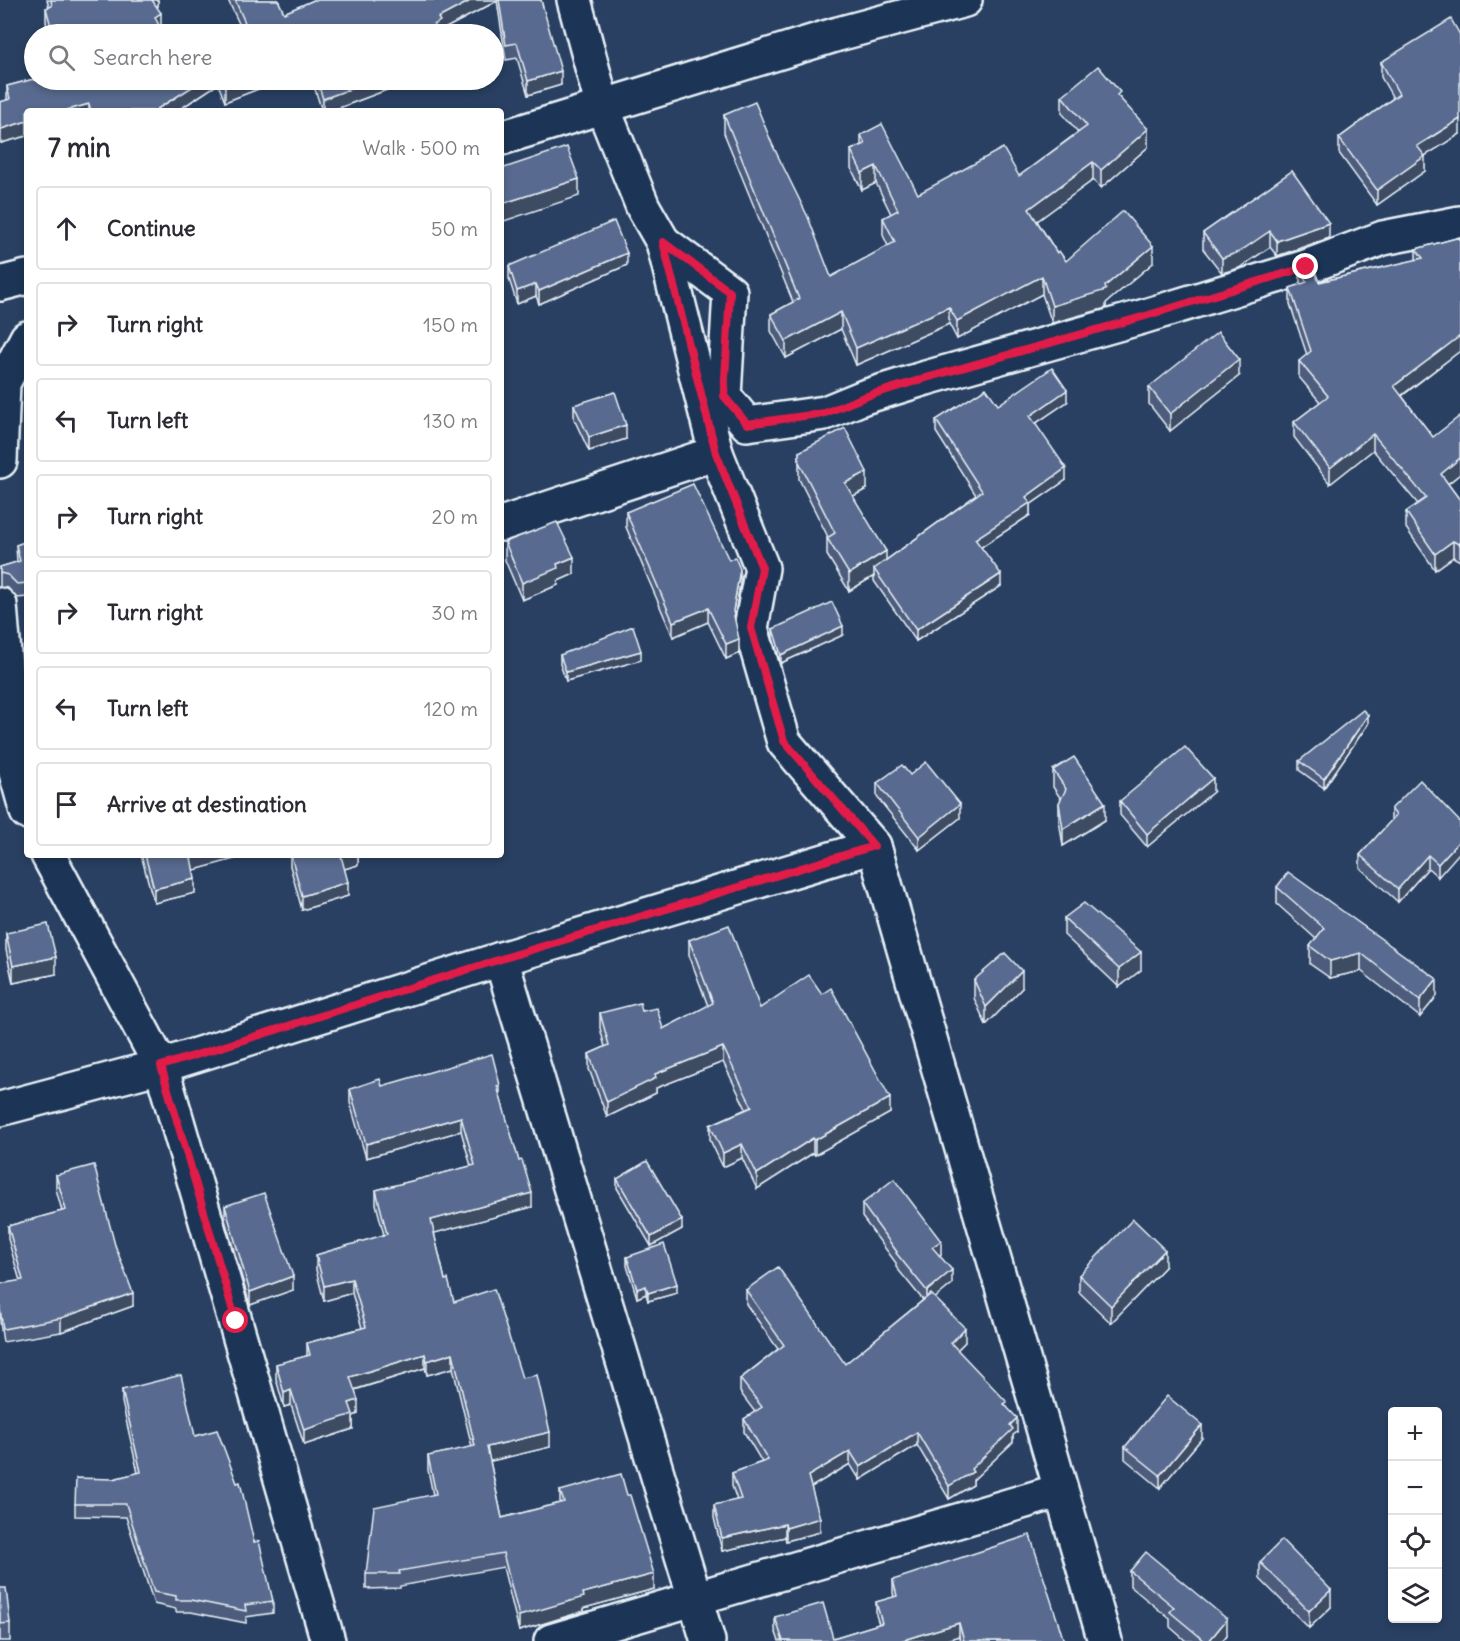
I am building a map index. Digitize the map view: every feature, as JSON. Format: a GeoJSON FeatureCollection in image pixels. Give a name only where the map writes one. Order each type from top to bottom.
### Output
{"type":"FeatureCollection","features":[{"type":"Feature","properties":{"kind":"street"},"geometry":{"type":"LineString","coordinates":[[574,0],[603,108],[643,207],[663,242],[716,453],[762,568],[751,628],[784,741],[874,846],[1059,1491],[1105,1641]]}},
{"type":"Feature","properties":{"kind":"street"},"geometry":{"type":"LineString","coordinates":[[504,137],[838,34],[965,0]]}},
{"type":"Feature","properties":{"kind":"street"},"geometry":{"type":"LineString","coordinates":[[663,242],[730,292],[724,396],[747,424],[825,413],[905,384],[1142,317],[1306,267],[1383,238],[1460,223]]}},
{"type":"Feature","properties":{"kind":"street"},"geometry":{"type":"LineString","coordinates":[[0,284],[24,278]]}},
{"type":"Feature","properties":{"kind":"street"},"geometry":{"type":"LineString","coordinates":[[0,461],[3,383],[24,344]]}},
{"type":"Feature","properties":{"kind":"street"},"geometry":{"type":"LineString","coordinates":[[504,523],[716,453]]}},
{"type":"Feature","properties":{"kind":"street"},"geometry":{"type":"LineString","coordinates":[[0,605],[17,657],[13,762],[24,801]]}},
{"type":"Feature","properties":{"kind":"street"},"geometry":{"type":"LineString","coordinates":[[0,1109],[161,1066],[501,959],[874,846]]}},
{"type":"Feature","properties":{"kind":"street"},"geometry":{"type":"LineString","coordinates":[[50,858],[161,1066],[328,1641]]}},
{"type":"Feature","properties":{"kind":"street"},"geometry":{"type":"LineString","coordinates":[[501,959],[708,1641]]}},
{"type":"Feature","properties":{"kind":"street"},"geometry":{"type":"LineString","coordinates":[[550,1641],[697,1600],[1059,1491]]}},
{"type":"Feature","properties":{"kind":"building"},"geometry":{"type":"Polygon","coordinates":[[[51,0],[152,0],[161,13],[155,17],[158,24],[50,24],[46,8],[52,6],[51,0]]]}},
{"type":"Feature","properties":{"kind":"building"},"geometry":{"type":"Polygon","coordinates":[[[235,0],[278,0],[284,13],[314,0],[472,0],[438,18],[440,21],[436,24],[246,24],[235,0]]]}},
{"type":"Feature","properties":{"kind":"building"},"geometry":{"type":"Polygon","coordinates":[[[499,0],[541,0],[561,71],[528,81],[517,43],[506,45],[499,0]]]}},
{"type":"Feature","properties":{"kind":"building"},"geometry":{"type":"Polygon","coordinates":[[[1451,19],[1460,35],[1460,119],[1417,146],[1425,156],[1377,190],[1339,138],[1399,94],[1381,62],[1451,19]]]}},
{"type":"Feature","properties":{"kind":"building"},"geometry":{"type":"Polygon","coordinates":[[[1098,66],[1120,92],[1117,95],[1148,129],[1101,170],[1093,162],[1029,209],[1057,253],[1059,251],[1066,261],[1123,211],[1153,246],[1105,286],[1106,290],[1052,306],[1042,276],[957,321],[949,307],[856,348],[841,312],[786,341],[771,314],[799,299],[724,115],[755,102],[773,146],[808,217],[831,277],[895,242],[883,218],[898,210],[876,166],[862,173],[851,150],[865,144],[861,135],[882,124],[918,194],[1003,148],[1019,176],[1087,126],[1062,96],[1098,66]]]}},
{"type":"Feature","properties":{"kind":"building"},"geometry":{"type":"Polygon","coordinates":[[[24,82],[24,90],[187,90],[159,108],[90,108],[89,104],[75,108],[24,108],[24,122],[1,129],[0,102],[10,99],[7,86],[24,82]]]}},
{"type":"Feature","properties":{"kind":"building"},"geometry":{"type":"Polygon","coordinates":[[[320,90],[347,90],[323,99],[320,90]]]}},
{"type":"Feature","properties":{"kind":"building"},"geometry":{"type":"Polygon","coordinates":[[[567,147],[579,179],[504,203],[504,168],[567,147]]]}},
{"type":"Feature","properties":{"kind":"building"},"geometry":{"type":"Polygon","coordinates":[[[1292,171],[1329,223],[1277,241],[1270,231],[1239,252],[1222,258],[1203,233],[1292,171]]]}},
{"type":"Feature","properties":{"kind":"building"},"geometry":{"type":"Polygon","coordinates":[[[614,221],[627,253],[539,291],[536,284],[517,291],[509,266],[614,221]]]}},
{"type":"Feature","properties":{"kind":"building"},"geometry":{"type":"Polygon","coordinates":[[[1460,237],[1460,336],[1394,386],[1433,437],[1460,416],[1460,458],[1441,474],[1460,500],[1460,545],[1453,541],[1435,554],[1406,512],[1426,498],[1373,434],[1330,468],[1294,422],[1328,396],[1299,361],[1311,351],[1290,288],[1307,282],[1300,273],[1314,268],[1319,282],[1423,258],[1416,249],[1460,237]]]}},
{"type":"Feature","properties":{"kind":"building"},"geometry":{"type":"Polygon","coordinates":[[[1218,332],[1239,359],[1170,414],[1149,387],[1218,332]]]}},
{"type":"Feature","properties":{"kind":"building"},"geometry":{"type":"Polygon","coordinates":[[[1052,368],[1067,390],[1030,416],[1066,468],[1026,497],[1030,503],[975,539],[1001,574],[916,630],[874,569],[982,491],[936,420],[986,388],[998,405],[1052,368]]]}},
{"type":"Feature","properties":{"kind":"building"},"geometry":{"type":"Polygon","coordinates":[[[615,392],[626,425],[589,437],[574,405],[615,392]]]}},
{"type":"Feature","properties":{"kind":"building"},"geometry":{"type":"Polygon","coordinates":[[[845,428],[867,472],[845,483],[886,551],[849,574],[827,538],[835,533],[799,462],[799,452],[845,428]]]}},
{"type":"Feature","properties":{"kind":"building"},"geometry":{"type":"Polygon","coordinates":[[[693,484],[729,560],[735,557],[740,569],[733,611],[739,639],[726,644],[708,608],[673,622],[626,512],[693,484]]]}},
{"type":"Feature","properties":{"kind":"building"},"geometry":{"type":"Polygon","coordinates":[[[557,522],[574,557],[557,564],[558,568],[522,583],[505,542],[557,522]]]}},
{"type":"Feature","properties":{"kind":"building"},"geometry":{"type":"Polygon","coordinates":[[[24,542],[24,583],[17,584],[8,575],[0,573],[0,567],[20,561],[16,545],[24,542]]]}},
{"type":"Feature","properties":{"kind":"building"},"geometry":{"type":"Polygon","coordinates":[[[832,602],[843,626],[781,655],[773,629],[832,602]]]}},
{"type":"Feature","properties":{"kind":"building"},"geometry":{"type":"Polygon","coordinates":[[[633,626],[641,651],[566,672],[560,655],[633,626]]]}},
{"type":"Feature","properties":{"kind":"building"},"geometry":{"type":"Polygon","coordinates":[[[1363,710],[1368,715],[1324,779],[1299,761],[1363,710]]]}},
{"type":"Feature","properties":{"kind":"building"},"geometry":{"type":"Polygon","coordinates":[[[1185,747],[1213,778],[1147,834],[1120,801],[1185,747]]]}},
{"type":"Feature","properties":{"kind":"building"},"geometry":{"type":"Polygon","coordinates":[[[1074,757],[1105,803],[1063,829],[1059,803],[1066,789],[1053,770],[1074,757]]]}},
{"type":"Feature","properties":{"kind":"building"},"geometry":{"type":"Polygon","coordinates":[[[926,762],[960,804],[919,837],[877,783],[902,765],[910,775],[926,762]]]}},
{"type":"Feature","properties":{"kind":"building"},"geometry":{"type":"Polygon","coordinates":[[[1420,780],[1460,822],[1460,840],[1438,864],[1428,855],[1398,889],[1360,855],[1396,815],[1391,809],[1420,780]]]}},
{"type":"Feature","properties":{"kind":"building"},"geometry":{"type":"Polygon","coordinates":[[[146,858],[191,858],[195,879],[154,889],[146,858]]]}},
{"type":"Feature","properties":{"kind":"building"},"geometry":{"type":"Polygon","coordinates":[[[292,858],[342,858],[348,882],[302,896],[292,858]]]}},
{"type":"Feature","properties":{"kind":"building"},"geometry":{"type":"Polygon","coordinates":[[[1288,872],[1437,979],[1420,1000],[1361,953],[1330,961],[1310,946],[1324,928],[1277,887],[1288,872]]]}},
{"type":"Feature","properties":{"kind":"building"},"geometry":{"type":"Polygon","coordinates":[[[1084,903],[1141,952],[1119,969],[1064,918],[1084,903]]]}},
{"type":"Feature","properties":{"kind":"building"},"geometry":{"type":"Polygon","coordinates":[[[48,924],[56,957],[13,966],[6,933],[48,924]]]}},
{"type":"Feature","properties":{"kind":"building"},"geometry":{"type":"Polygon","coordinates":[[[729,925],[760,1008],[809,975],[822,994],[831,988],[890,1098],[815,1140],[813,1138],[757,1174],[742,1144],[723,1153],[710,1125],[752,1107],[723,1047],[655,1074],[656,1078],[607,1102],[589,1054],[609,1045],[600,1013],[640,1003],[642,1011],[657,1008],[663,1029],[713,1003],[689,940],[729,925]]]}},
{"type":"Feature","properties":{"kind":"building"},"geometry":{"type":"Polygon","coordinates":[[[1005,953],[1022,971],[986,1007],[974,980],[1005,953]]]}},
{"type":"Feature","properties":{"kind":"building"},"geometry":{"type":"Polygon","coordinates":[[[492,1054],[500,1085],[497,1086],[519,1161],[522,1160],[532,1193],[431,1220],[445,1280],[448,1279],[454,1302],[494,1289],[522,1378],[537,1375],[550,1432],[487,1447],[502,1518],[564,1502],[560,1491],[621,1474],[627,1495],[630,1495],[654,1574],[583,1593],[584,1597],[519,1616],[503,1553],[399,1571],[400,1574],[366,1574],[374,1507],[436,1494],[428,1456],[475,1446],[453,1353],[427,1361],[425,1354],[350,1377],[358,1400],[349,1403],[353,1414],[304,1430],[291,1390],[284,1393],[276,1364],[310,1355],[307,1343],[366,1327],[352,1279],[324,1286],[316,1255],[387,1234],[376,1190],[475,1165],[461,1117],[366,1144],[350,1089],[380,1079],[382,1086],[492,1054]]]}},
{"type":"Feature","properties":{"kind":"building"},"geometry":{"type":"Polygon","coordinates":[[[647,1161],[682,1220],[651,1237],[617,1179],[647,1161]]]}},
{"type":"Feature","properties":{"kind":"building"},"geometry":{"type":"Polygon","coordinates":[[[94,1165],[115,1245],[133,1293],[61,1318],[3,1329],[0,1284],[23,1280],[8,1226],[66,1210],[56,1175],[94,1165]]]}},
{"type":"Feature","properties":{"kind":"building"},"geometry":{"type":"Polygon","coordinates":[[[894,1179],[941,1241],[932,1247],[952,1270],[927,1291],[896,1253],[862,1204],[894,1179]]]}},
{"type":"Feature","properties":{"kind":"building"},"geometry":{"type":"Polygon","coordinates":[[[264,1193],[293,1276],[250,1292],[225,1206],[264,1193]]]}},
{"type":"Feature","properties":{"kind":"building"},"geometry":{"type":"Polygon","coordinates":[[[1133,1219],[1165,1250],[1111,1306],[1079,1275],[1133,1219]]]}},
{"type":"Feature","properties":{"kind":"building"},"geometry":{"type":"Polygon","coordinates":[[[664,1244],[677,1284],[648,1293],[646,1286],[637,1289],[627,1257],[664,1244]]]}},
{"type":"Feature","properties":{"kind":"building"},"geometry":{"type":"Polygon","coordinates":[[[778,1267],[845,1364],[931,1294],[965,1328],[951,1343],[1007,1402],[1004,1404],[1017,1418],[1010,1425],[1013,1429],[971,1469],[973,1472],[949,1486],[917,1432],[860,1467],[850,1451],[808,1476],[820,1518],[786,1528],[785,1524],[722,1538],[714,1505],[741,1499],[732,1473],[768,1460],[744,1419],[762,1407],[740,1379],[784,1345],[746,1290],[778,1267]]]}},
{"type":"Feature","properties":{"kind":"building"},"geometry":{"type":"Polygon","coordinates":[[[181,1375],[195,1436],[217,1430],[237,1483],[240,1482],[254,1542],[259,1541],[273,1601],[245,1605],[246,1611],[191,1600],[176,1600],[176,1596],[154,1592],[126,1504],[75,1504],[76,1478],[113,1479],[141,1472],[122,1390],[181,1375]]]}},
{"type":"Feature","properties":{"kind":"building"},"geometry":{"type":"Polygon","coordinates":[[[1167,1396],[1202,1425],[1160,1475],[1125,1447],[1167,1396]]]}},
{"type":"Feature","properties":{"kind":"building"},"geometry":{"type":"Polygon","coordinates":[[[1030,1535],[1064,1641],[964,1641],[959,1623],[900,1641],[783,1641],[775,1617],[823,1603],[833,1638],[882,1623],[876,1602],[897,1596],[893,1580],[1030,1535]]]}},
{"type":"Feature","properties":{"kind":"building"},"geometry":{"type":"Polygon","coordinates":[[[1282,1540],[1331,1590],[1309,1611],[1260,1562],[1282,1540]]]}},
{"type":"Feature","properties":{"kind":"building"},"geometry":{"type":"Polygon","coordinates":[[[1146,1552],[1227,1619],[1209,1641],[1205,1641],[1170,1612],[1174,1607],[1130,1571],[1146,1552]]]}},
{"type":"Feature","properties":{"kind":"building"},"geometry":{"type":"Polygon","coordinates":[[[0,1588],[6,1588],[10,1623],[0,1624],[0,1588]]]}},
{"type":"Feature","properties":{"kind":"route"},"geometry":{"type":"LineString","coordinates":[[236,1321],[161,1066],[501,959],[874,846],[784,741],[751,628],[762,568],[716,453],[663,242],[730,292],[724,396],[747,424],[825,413],[864,397],[926,378],[1142,317],[1306,267]]}}]}
